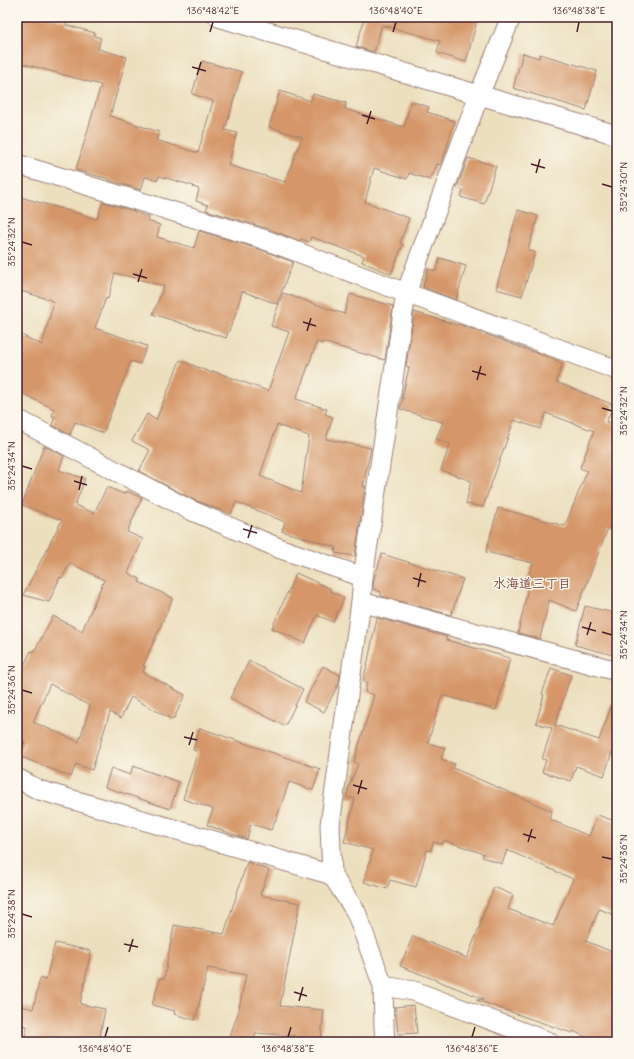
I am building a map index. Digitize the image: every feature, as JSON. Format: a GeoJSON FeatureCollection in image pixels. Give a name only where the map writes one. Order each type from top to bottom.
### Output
{"type":"FeatureCollection","features":[{"type":"Feature","properties":{"kind":"street"},"geometry":{"type":"LineString","coordinates":[[218,17],[617,135]]}},
{"type":"Feature","properties":{"kind":"street"},"geometry":{"type":"LineString","coordinates":[[385,1042],[383,986],[356,912],[332,876],[330,824],[361,602],[363,577],[406,293],[479,95],[511,17]]}},
{"type":"Feature","properties":{"kind":"street"},"geometry":{"type":"LineString","coordinates":[[17,164],[263,239],[617,370]]}},
{"type":"Feature","properties":{"kind":"street"},"geometry":{"type":"LineString","coordinates":[[17,419],[188,509],[281,549],[363,577]]}},
{"type":"Feature","properties":{"kind":"street"},"geometry":{"type":"LineString","coordinates":[[361,602],[617,671]]}},
{"type":"Feature","properties":{"kind":"street"},"geometry":{"type":"LineString","coordinates":[[17,778],[39,790],[332,876]]}},
{"type":"Feature","properties":{"kind":"street"},"geometry":{"type":"LineString","coordinates":[[383,986],[414,991],[549,1042]]}},
{"type":"Feature","properties":{"kind":"building"},"geometry":{"type":"Polygon","coordinates":[[[17,17],[49,17],[67,22],[66,25],[95,33],[94,36],[101,38],[98,49],[127,57],[110,116],[159,132],[156,140],[198,153],[213,101],[192,94],[202,61],[242,72],[225,130],[237,133],[228,165],[285,182],[302,137],[269,127],[280,91],[311,101],[313,94],[346,103],[345,109],[404,127],[411,101],[429,107],[427,112],[455,121],[441,165],[437,164],[430,180],[409,173],[407,179],[374,168],[365,202],[409,218],[400,243],[403,244],[391,274],[362,262],[364,256],[311,237],[309,242],[301,239],[300,241],[266,228],[206,210],[208,205],[196,201],[199,189],[193,187],[194,186],[159,176],[158,180],[145,177],[141,190],[76,170],[101,85],[17,62],[17,17]]]}},
{"type":"Feature","properties":{"kind":"building"},"geometry":{"type":"Polygon","coordinates":[[[365,17],[478,17],[466,62],[437,53],[440,41],[382,25],[374,52],[356,47],[365,17]]]}},
{"type":"Feature","properties":{"kind":"building"},"geometry":{"type":"Polygon","coordinates":[[[523,53],[539,58],[540,54],[597,71],[586,110],[513,88],[523,53]]]}},
{"type":"Feature","properties":{"kind":"building"},"geometry":{"type":"Polygon","coordinates":[[[468,158],[496,166],[484,204],[461,197],[463,190],[457,188],[468,158]]]}},
{"type":"Feature","properties":{"kind":"building"},"geometry":{"type":"Polygon","coordinates":[[[17,196],[97,219],[103,202],[149,217],[148,221],[160,225],[157,237],[194,248],[199,231],[259,249],[293,262],[277,304],[242,291],[235,316],[226,338],[153,314],[164,286],[115,273],[108,299],[106,298],[95,328],[147,346],[140,364],[131,361],[103,433],[75,422],[70,435],[52,425],[55,417],[52,416],[54,409],[17,391],[17,333],[42,345],[54,302],[17,290],[17,196]]]}},
{"type":"Feature","properties":{"kind":"building"},"geometry":{"type":"Polygon","coordinates":[[[518,210],[538,216],[528,250],[535,252],[522,296],[496,289],[518,210]]]}},
{"type":"Feature","properties":{"kind":"building"},"geometry":{"type":"Polygon","coordinates":[[[440,258],[466,266],[456,300],[423,287],[428,269],[436,271],[440,258]]]}},
{"type":"Feature","properties":{"kind":"building"},"geometry":{"type":"Polygon","coordinates":[[[283,293],[344,314],[350,294],[393,306],[385,360],[322,342],[322,344],[317,342],[296,399],[327,409],[325,414],[333,417],[326,439],[371,448],[363,486],[365,486],[355,556],[335,553],[336,547],[282,531],[285,522],[236,502],[231,514],[192,499],[139,471],[150,450],[132,441],[147,414],[156,420],[180,360],[212,373],[213,371],[268,391],[289,332],[271,326],[283,293]],[[277,425],[260,476],[301,493],[309,436],[277,425]]]}},
{"type":"Feature","properties":{"kind":"building"},"geometry":{"type":"Polygon","coordinates":[[[414,312],[458,324],[563,363],[556,382],[614,405],[606,422],[617,426],[617,531],[608,528],[576,611],[549,600],[540,639],[518,633],[528,588],[524,586],[533,563],[486,552],[498,508],[565,526],[587,471],[580,468],[594,431],[546,413],[540,429],[514,420],[483,507],[466,504],[471,481],[441,470],[450,444],[436,439],[443,422],[400,409],[409,367],[406,366],[414,312]]]}},
{"type":"Feature","properties":{"kind":"building"},"geometry":{"type":"Polygon","coordinates":[[[44,446],[64,456],[59,470],[85,479],[75,505],[94,513],[107,487],[124,494],[126,491],[142,498],[127,532],[143,539],[128,573],[140,579],[139,582],[173,598],[143,666],[145,667],[143,672],[185,695],[173,720],[131,697],[121,718],[110,712],[92,770],[76,764],[71,777],[19,756],[25,742],[24,741],[17,758],[17,680],[31,651],[34,652],[53,616],[82,631],[104,580],[70,563],[62,578],[60,577],[49,602],[23,595],[62,520],[22,505],[44,446]],[[50,684],[33,722],[79,742],[90,706],[50,684]]]}},
{"type":"Feature","properties":{"kind":"building"},"geometry":{"type":"Polygon","coordinates":[[[382,554],[463,579],[451,615],[381,596],[381,592],[373,589],[374,579],[382,554]]]}},
{"type":"Feature","properties":{"kind":"building"},"geometry":{"type":"Polygon","coordinates":[[[296,573],[331,589],[330,591],[344,598],[333,622],[317,615],[305,643],[272,628],[296,573]]]}},
{"type":"Feature","properties":{"kind":"building"},"geometry":{"type":"Polygon","coordinates":[[[585,606],[614,613],[614,616],[617,617],[617,656],[575,645],[585,606]]]}},
{"type":"Feature","properties":{"kind":"building"},"geometry":{"type":"Polygon","coordinates":[[[377,618],[447,637],[446,640],[510,658],[496,710],[442,695],[428,743],[445,748],[441,759],[455,764],[453,768],[552,811],[549,819],[589,836],[598,815],[617,822],[617,916],[599,909],[586,941],[617,954],[617,1042],[597,1042],[573,1031],[572,1033],[476,1000],[484,999],[400,966],[413,936],[467,958],[494,887],[513,895],[508,909],[553,926],[573,879],[507,850],[502,864],[482,857],[484,854],[444,840],[443,844],[433,842],[431,851],[427,850],[416,887],[390,880],[387,889],[364,882],[373,850],[344,842],[355,799],[346,797],[358,764],[354,762],[374,695],[365,692],[367,682],[363,681],[377,618]]]}},
{"type":"Feature","properties":{"kind":"building"},"geometry":{"type":"Polygon","coordinates":[[[249,661],[303,689],[285,726],[230,698],[249,661]]]}},
{"type":"Feature","properties":{"kind":"building"},"geometry":{"type":"Polygon","coordinates":[[[323,666],[340,675],[339,683],[324,712],[304,702],[323,666]]]}},
{"type":"Feature","properties":{"kind":"building"},"geometry":{"type":"Polygon","coordinates":[[[551,668],[571,675],[555,725],[599,740],[615,696],[617,697],[617,754],[612,752],[604,776],[576,766],[571,781],[542,772],[546,760],[542,759],[552,728],[536,723],[544,695],[542,694],[551,668]]]}},
{"type":"Feature","properties":{"kind":"building"},"geometry":{"type":"Polygon","coordinates":[[[200,728],[320,769],[313,790],[289,782],[271,830],[251,824],[247,839],[207,825],[213,809],[183,799],[198,751],[193,750],[200,728]]]}},
{"type":"Feature","properties":{"kind":"building"},"geometry":{"type":"Polygon","coordinates":[[[133,766],[179,782],[170,809],[105,787],[111,768],[130,775],[133,766]]]}},
{"type":"Feature","properties":{"kind":"building"},"geometry":{"type":"Polygon","coordinates":[[[247,862],[269,870],[260,895],[300,903],[280,1006],[324,1010],[321,1039],[313,1038],[312,1042],[294,1042],[295,1036],[256,1033],[253,1042],[228,1042],[238,1013],[246,975],[208,968],[195,1020],[174,1014],[175,1011],[152,1005],[160,978],[164,979],[174,925],[224,934],[247,862]]]}},
{"type":"Feature","properties":{"kind":"building"},"geometry":{"type":"Polygon","coordinates":[[[55,943],[91,951],[80,1004],[105,1009],[99,1042],[24,1042],[27,1026],[17,1024],[17,1005],[33,1009],[40,978],[46,980],[55,943]]]}},
{"type":"Feature","properties":{"kind":"building"},"geometry":{"type":"Polygon","coordinates":[[[414,1005],[417,1033],[398,1034],[395,1007],[414,1005]]]}},
{"type":"Feature","properties":{"kind":"district","name":"水海道三丁目"},"geometry":{"type":"Point","coordinates":[532,583]}}]}
